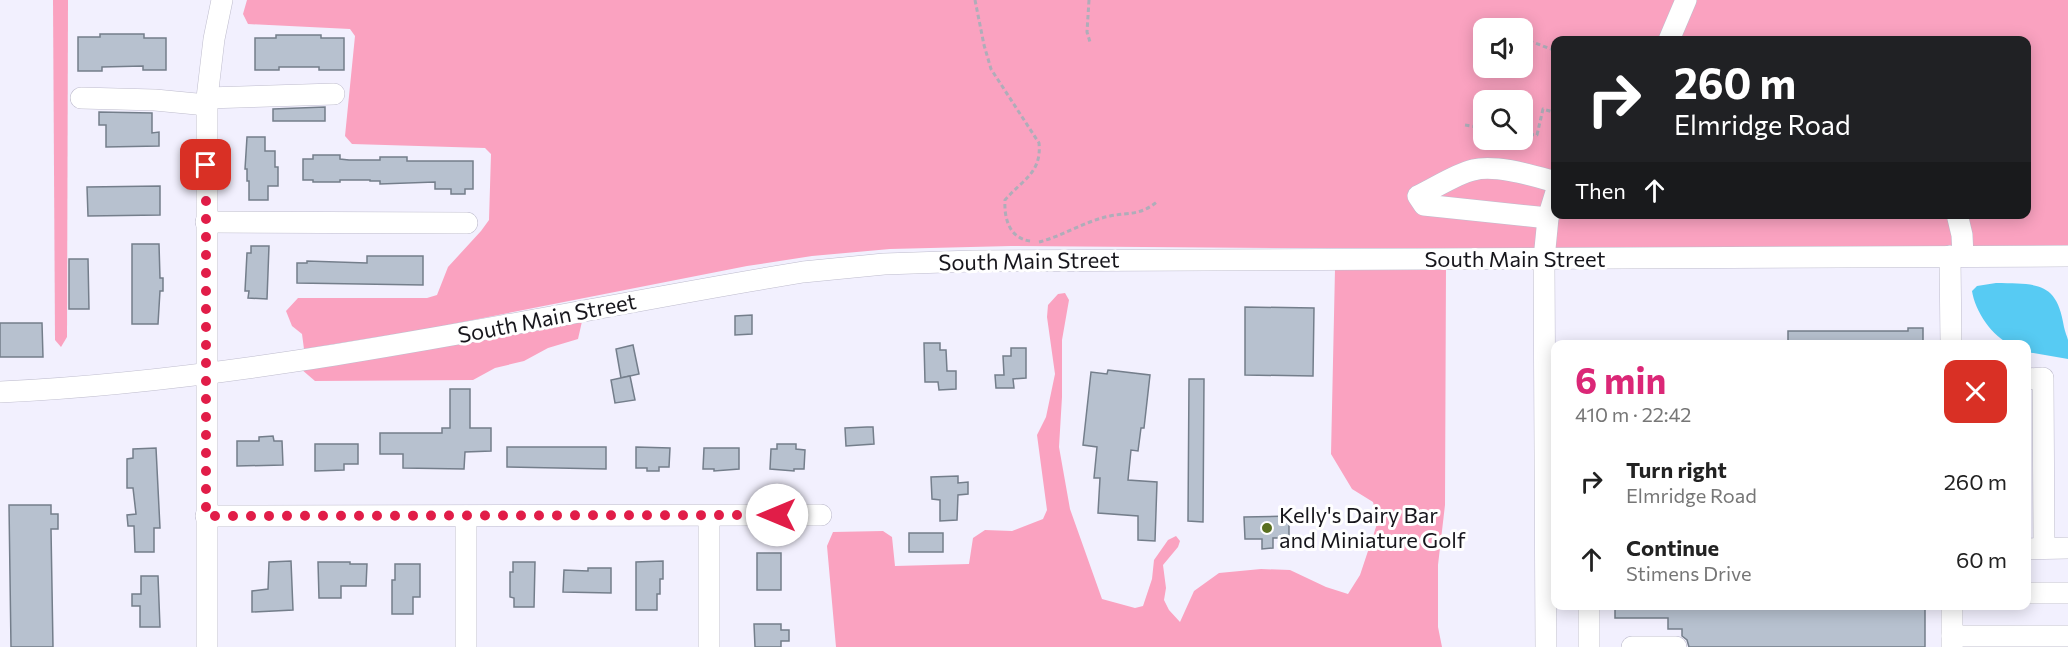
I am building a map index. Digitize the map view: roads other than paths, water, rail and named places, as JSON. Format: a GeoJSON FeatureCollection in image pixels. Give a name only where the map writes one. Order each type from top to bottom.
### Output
{"type":"FeatureCollection","features":[{"type":"Feature","properties":{"kind":"street"},"geometry":{"type":"LineString","coordinates":[[207,647],[207,101],[214,39],[222,0]]}},
{"type":"Feature","properties":{"kind":"street"},"geometry":{"type":"LineString","coordinates":[[1671,36],[1686,0]]}},
{"type":"Feature","properties":{"kind":"street"},"geometry":{"type":"LineString","coordinates":[[81,98],[207,101],[334,94]]}},
{"type":"Feature","properties":{"kind":"street"},"geometry":{"type":"LineString","coordinates":[[1548,218],[1424,205],[1418,196],[1473,170],[1488,169],[1551,181]]}},
{"type":"Feature","properties":{"kind":"street"},"geometry":{"type":"LineString","coordinates":[[1546,647],[1544,259],[1551,208]]}},
{"type":"Feature","properties":{"kind":"street"},"geometry":{"type":"LineString","coordinates":[[1954,340],[1957,256],[1962,235],[1958,219]]}},
{"type":"Feature","properties":{"kind":"street"},"geometry":{"type":"LineString","coordinates":[[206,222],[467,223]]}},
{"type":"Feature","properties":{"kind":"street","name":"South Main Street"},"geometry":{"type":"LineString","coordinates":[[0,392],[92,386],[206,373],[406,345],[803,272],[884,264],[1097,260],[2068,256]]}},
{"type":"Feature","properties":{"kind":"street"},"geometry":{"type":"LineString","coordinates":[[2031,379],[2043,378],[2035,548],[2068,548]]}},
{"type":"Feature","properties":{"kind":"street"},"geometry":{"type":"LineString","coordinates":[[206,516],[821,515]]}},
{"type":"Feature","properties":{"kind":"street"},"geometry":{"type":"LineString","coordinates":[[466,516],[466,647]]}},
{"type":"Feature","properties":{"kind":"street"},"geometry":{"type":"LineString","coordinates":[[709,516],[709,647]]}},
{"type":"Feature","properties":{"kind":"street"},"geometry":{"type":"LineString","coordinates":[[2031,593],[2068,592]]}},
{"type":"Feature","properties":{"kind":"street"},"geometry":{"type":"LineString","coordinates":[[1589,610],[1589,647]]}},
{"type":"Feature","properties":{"kind":"street"},"geometry":{"type":"LineString","coordinates":[[1952,610],[1952,641],[2068,636]]}},
{"type":"Feature","properties":{"kind":"street"},"geometry":{"type":"LineString","coordinates":[[1632,647],[1676,647]]}},
{"type":"Feature","properties":{"kind":"water"},"geometry":{"type":"Polygon","coordinates":[[[1996,283],[2034,285],[2050,293],[2061,312],[2068,340],[2068,359],[2031,353],[2031,340],[2004,340],[1998,336],[1991,330],[1977,307],[1972,291],[1977,286],[1996,283]]]}},
{"type":"Feature","properties":{"kind":"place","name":"Kelly's Dairy Bar and Miniature Golf"},"geometry":{"type":"Point","coordinates":[1267,528]}}]}
